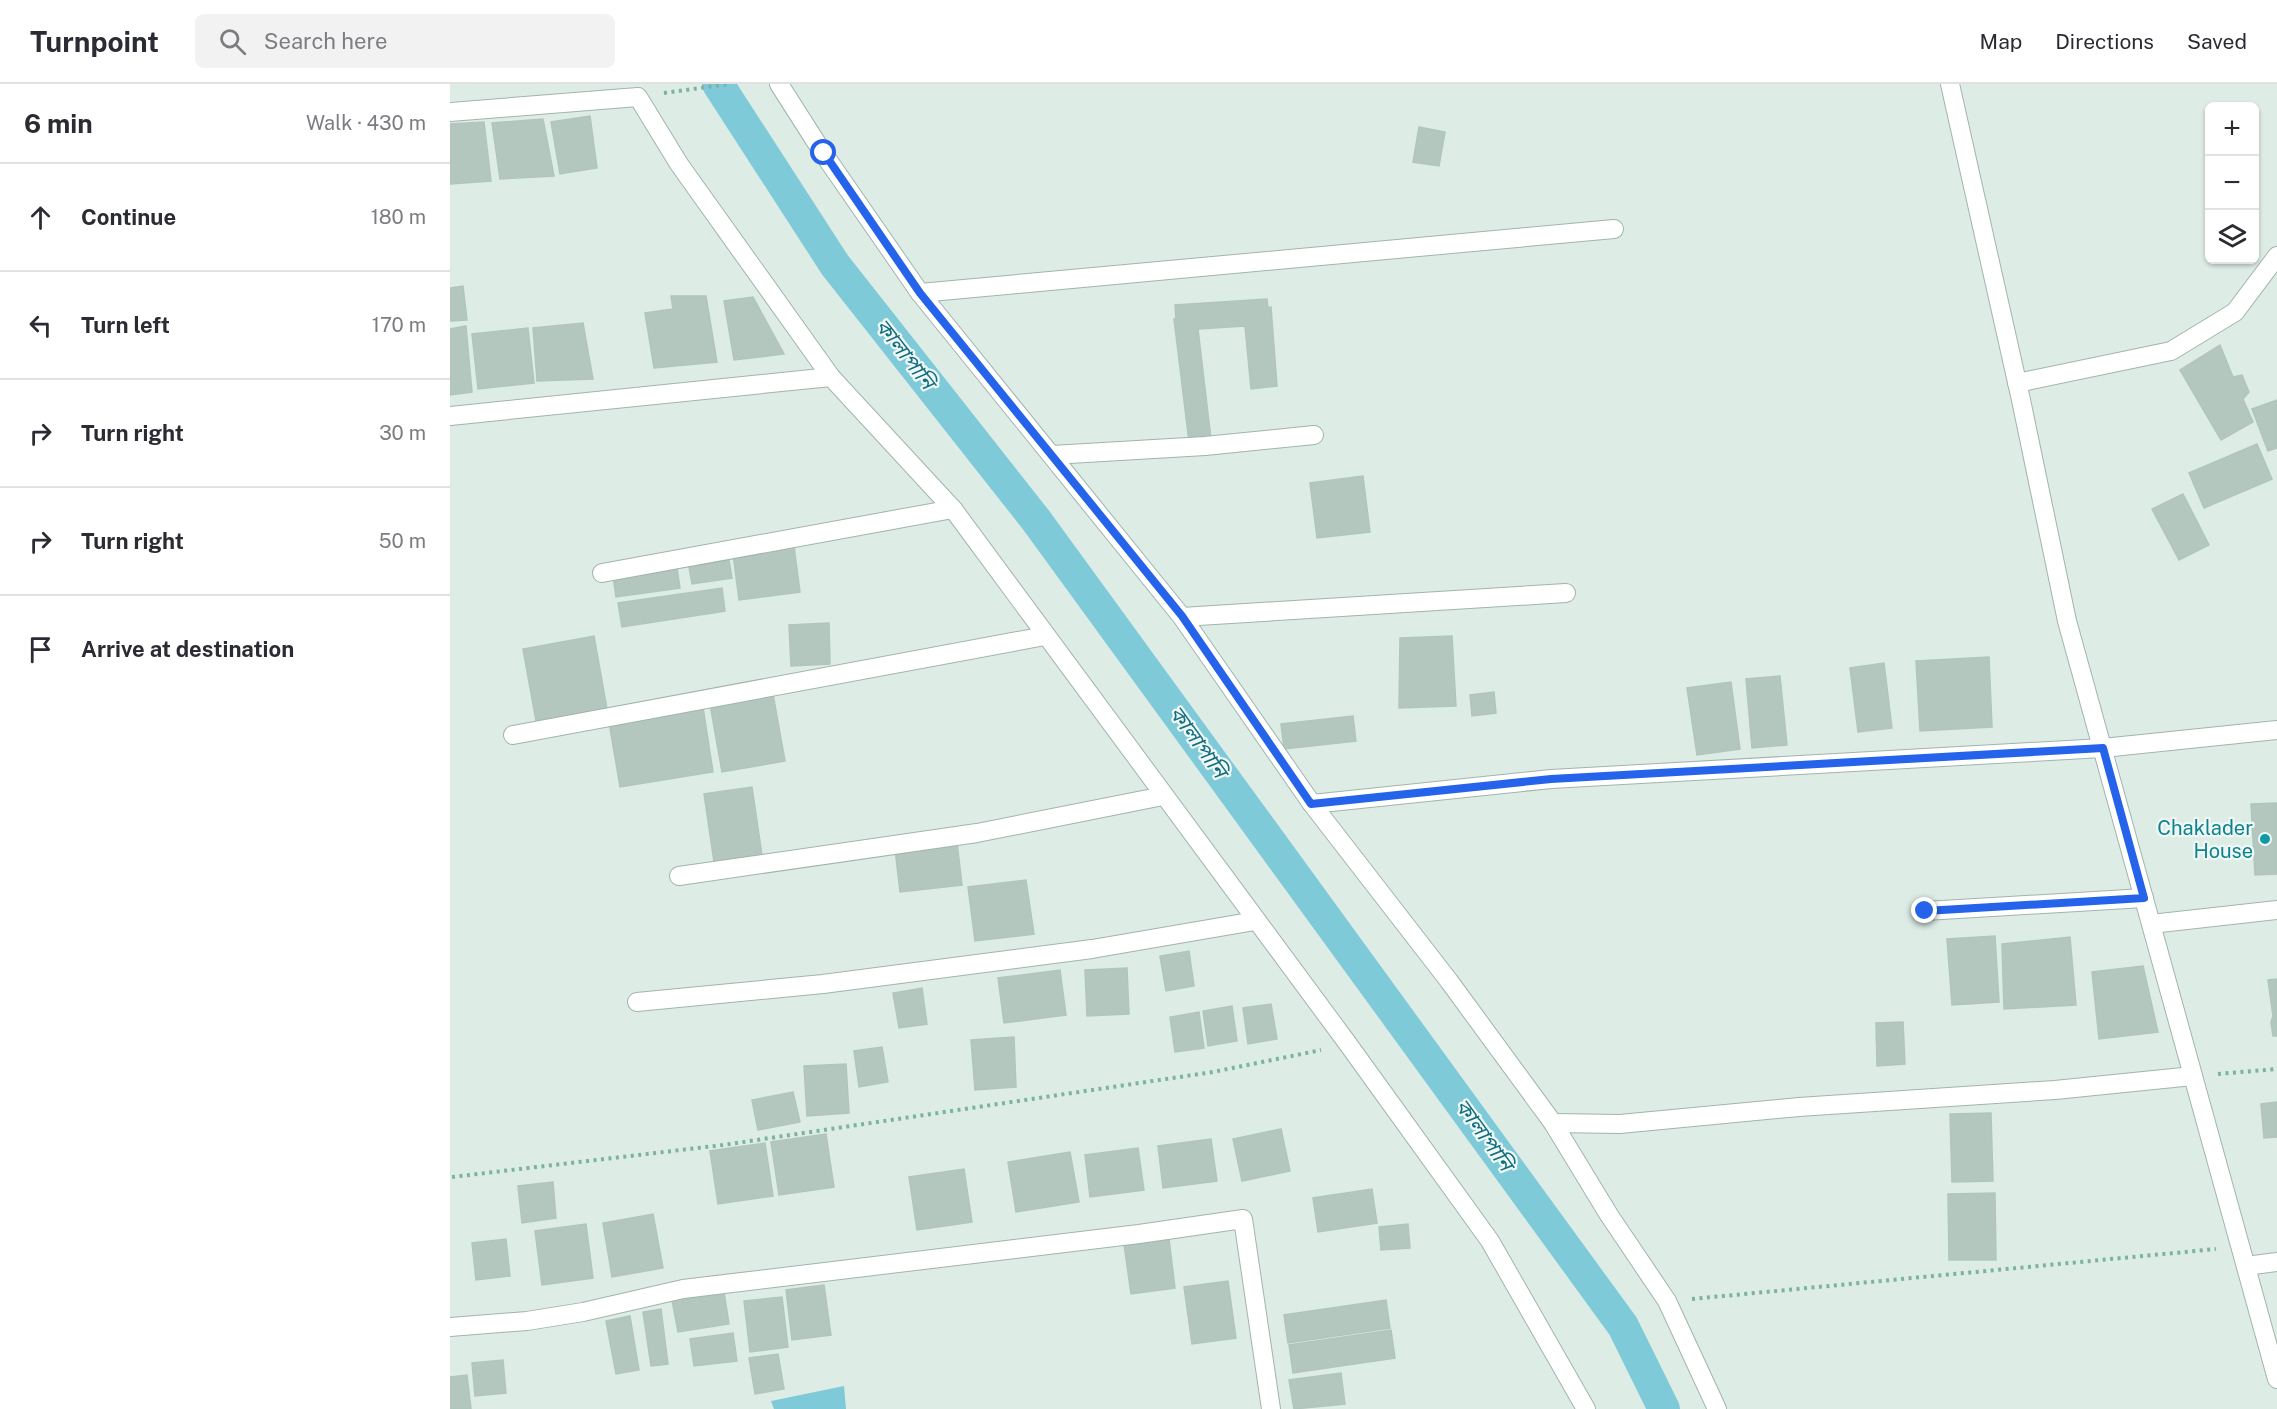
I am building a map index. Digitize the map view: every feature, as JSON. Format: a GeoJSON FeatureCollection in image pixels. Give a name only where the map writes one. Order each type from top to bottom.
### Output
{"type":"FeatureCollection","features":[{"type":"Feature","properties":{"kind":"street"},"geometry":{"type":"LineString","coordinates":[[779,84],[920,293],[1182,616],[1311,804],[1449,981],[1553,1123],[1609,1215],[1667,1301],[1717,1409]]}},
{"type":"Feature","properties":{"kind":"street"},"geometry":{"type":"LineString","coordinates":[[1950,84],[2017,383],[2067,621],[2277,1378]]}},
{"type":"Feature","properties":{"kind":"street"},"geometry":{"type":"LineString","coordinates":[[450,112],[638,97],[679,164],[831,377],[952,509],[1348,1044],[1490,1241],[1581,1408]]}},
{"type":"Feature","properties":{"kind":"street"},"geometry":{"type":"LineString","coordinates":[[920,293],[1614,229]]}},
{"type":"Feature","properties":{"kind":"street"},"geometry":{"type":"LineString","coordinates":[[2017,383],[2171,351],[2235,312],[2277,256]]}},
{"type":"Feature","properties":{"kind":"street"},"geometry":{"type":"LineString","coordinates":[[450,416],[831,377]]}},
{"type":"Feature","properties":{"kind":"street"},"geometry":{"type":"LineString","coordinates":[[1052,455],[1205,446],[1314,435]]}},
{"type":"Feature","properties":{"kind":"street"},"geometry":{"type":"LineString","coordinates":[[602,573],[952,509]]}},
{"type":"Feature","properties":{"kind":"street"},"geometry":{"type":"LineString","coordinates":[[1182,616],[1566,593]]}},
{"type":"Feature","properties":{"kind":"street"},"geometry":{"type":"LineString","coordinates":[[513,735],[1046,636]]}},
{"type":"Feature","properties":{"kind":"street"},"geometry":{"type":"LineString","coordinates":[[1311,804],[1551,779],[2103,748],[2277,730]]}},
{"type":"Feature","properties":{"kind":"street"},"geometry":{"type":"LineString","coordinates":[[680,876],[977,833],[1163,796]]}},
{"type":"Feature","properties":{"kind":"street"},"geometry":{"type":"LineString","coordinates":[[1925,911],[2144,898]]}},
{"type":"Feature","properties":{"kind":"street"},"geometry":{"type":"LineString","coordinates":[[2151,924],[2277,910]]}},
{"type":"Feature","properties":{"kind":"street"},"geometry":{"type":"LineString","coordinates":[[637,1002],[823,984],[1092,949],[1255,921]]}},
{"type":"Feature","properties":{"kind":"street"},"geometry":{"type":"LineString","coordinates":[[1553,1123],[1620,1124],[1799,1107],[2055,1090],[2193,1076]]}},
{"type":"Feature","properties":{"kind":"street"},"geometry":{"type":"LineString","coordinates":[[450,1327],[527,1321],[583,1312],[683,1289],[1244,1219],[1271,1409]]}},
{"type":"Feature","properties":{"kind":"street"},"geometry":{"type":"LineString","coordinates":[[2246,1266],[2277,1262]]}},
{"type":"Feature","properties":{"kind":"path"},"geometry":{"type":"LineString","coordinates":[[658,94],[729,84]]}},
{"type":"Feature","properties":{"kind":"path"},"geometry":{"type":"LineString","coordinates":[[452,1177],[723,1145],[1212,1072],[1348,1044]]}},
{"type":"Feature","properties":{"kind":"path"},"geometry":{"type":"LineString","coordinates":[[2193,1076],[2277,1069]]}},
{"type":"Feature","properties":{"kind":"path"},"geometry":{"type":"LineString","coordinates":[[1667,1301],[2241,1247]]}},
{"type":"Feature","properties":{"kind":"water"},"geometry":{"type":"Polygon","coordinates":[[[844,1386],[846,1409],[774,1409],[771,1401],[844,1386]]]}},
{"type":"Feature","properties":{"kind":"building"},"geometry":{"type":"Polygon","coordinates":[[[590,116],[597,168],[560,174],[551,122],[590,116]]]}},
{"type":"Feature","properties":{"kind":"building"},"geometry":{"type":"Polygon","coordinates":[[[543,119],[554,176],[500,179],[492,123],[543,119]]]}},
{"type":"Feature","properties":{"kind":"building"},"geometry":{"type":"Polygon","coordinates":[[[484,122],[491,181],[450,184],[450,124],[484,122]]]}},
{"type":"Feature","properties":{"kind":"building"},"geometry":{"type":"Polygon","coordinates":[[[1419,127],[1445,132],[1439,166],[1413,162],[1419,127]]]}},
{"type":"Feature","properties":{"kind":"building"},"geometry":{"type":"Polygon","coordinates":[[[463,286],[467,320],[450,321],[450,288],[463,286]]]}},
{"type":"Feature","properties":{"kind":"building"},"geometry":{"type":"Polygon","coordinates":[[[671,296],[706,296],[717,362],[654,368],[645,313],[673,309],[671,296]]]}},
{"type":"Feature","properties":{"kind":"building"},"geometry":{"type":"Polygon","coordinates":[[[753,297],[784,354],[734,360],[724,301],[753,297]]]}},
{"type":"Feature","properties":{"kind":"building"},"geometry":{"type":"Polygon","coordinates":[[[1267,299],[1268,308],[1271,307],[1277,386],[1251,389],[1245,326],[1198,329],[1211,439],[1189,442],[1174,319],[1176,319],[1175,305],[1267,299]]]}},
{"type":"Feature","properties":{"kind":"building"},"geometry":{"type":"Polygon","coordinates":[[[583,323],[593,379],[537,381],[533,328],[583,323]]]}},
{"type":"Feature","properties":{"kind":"building"},"geometry":{"type":"Polygon","coordinates":[[[466,326],[472,392],[450,395],[450,329],[466,326]]]}},
{"type":"Feature","properties":{"kind":"building"},"geometry":{"type":"Polygon","coordinates":[[[528,328],[534,383],[478,389],[472,334],[528,328]]]}},
{"type":"Feature","properties":{"kind":"building"},"geometry":{"type":"Polygon","coordinates":[[[2220,345],[2233,377],[2242,375],[2249,392],[2243,399],[2253,422],[2221,440],[2180,370],[2220,345]]]}},
{"type":"Feature","properties":{"kind":"building"},"geometry":{"type":"Polygon","coordinates":[[[2277,400],[2277,448],[2268,451],[2252,409],[2277,400]]]}},
{"type":"Feature","properties":{"kind":"building"},"geometry":{"type":"Polygon","coordinates":[[[2257,444],[2272,479],[2204,508],[2189,473],[2257,444]]]}},
{"type":"Feature","properties":{"kind":"building"},"geometry":{"type":"Polygon","coordinates":[[[1363,476],[1370,532],[1317,538],[1310,483],[1363,476]]]}},
{"type":"Feature","properties":{"kind":"building"},"geometry":{"type":"Polygon","coordinates":[[[2183,494],[2209,545],[2179,560],[2152,509],[2183,494]]]}},
{"type":"Feature","properties":{"kind":"building"},"geometry":{"type":"Polygon","coordinates":[[[794,546],[800,592],[739,600],[733,554],[794,546]]]}},
{"type":"Feature","properties":{"kind":"building"},"geometry":{"type":"Polygon","coordinates":[[[729,560],[732,578],[692,584],[689,567],[729,560]]]}},
{"type":"Feature","properties":{"kind":"building"},"geometry":{"type":"Polygon","coordinates":[[[677,568],[680,588],[616,597],[613,577],[677,568]]]}},
{"type":"Feature","properties":{"kind":"building"},"geometry":{"type":"Polygon","coordinates":[[[722,588],[725,611],[622,627],[618,603],[722,588]]]}},
{"type":"Feature","properties":{"kind":"building"},"geometry":{"type":"Polygon","coordinates":[[[829,623],[830,664],[791,666],[789,625],[829,623]]]}},
{"type":"Feature","properties":{"kind":"building"},"geometry":{"type":"Polygon","coordinates":[[[594,636],[607,709],[536,721],[523,649],[594,636]]]}},
{"type":"Feature","properties":{"kind":"building"},"geometry":{"type":"Polygon","coordinates":[[[1452,636],[1456,706],[1399,708],[1400,638],[1452,636]]]}},
{"type":"Feature","properties":{"kind":"building"},"geometry":{"type":"Polygon","coordinates":[[[1989,657],[1992,727],[1920,731],[1916,661],[1989,657]]]}},
{"type":"Feature","properties":{"kind":"building"},"geometry":{"type":"Polygon","coordinates":[[[1884,663],[1892,728],[1858,732],[1850,668],[1884,663]]]}},
{"type":"Feature","properties":{"kind":"building"},"geometry":{"type":"Polygon","coordinates":[[[1780,676],[1787,745],[1752,748],[1746,679],[1780,676]]]}},
{"type":"Feature","properties":{"kind":"building"},"geometry":{"type":"Polygon","coordinates":[[[1731,682],[1740,749],[1697,755],[1687,688],[1731,682]]]}},
{"type":"Feature","properties":{"kind":"building"},"geometry":{"type":"Polygon","coordinates":[[[1494,692],[1496,713],[1472,716],[1470,695],[1494,692]]]}},
{"type":"Feature","properties":{"kind":"building"},"geometry":{"type":"Polygon","coordinates":[[[773,694],[785,761],[722,772],[710,704],[773,694]]]}},
{"type":"Feature","properties":{"kind":"building"},"geometry":{"type":"Polygon","coordinates":[[[703,707],[713,772],[620,787],[609,722],[703,707]]]}},
{"type":"Feature","properties":{"kind":"building"},"geometry":{"type":"Polygon","coordinates":[[[1353,716],[1356,741],[1284,749],[1281,724],[1353,716]]]}},
{"type":"Feature","properties":{"kind":"building"},"geometry":{"type":"Polygon","coordinates":[[[752,787],[762,855],[714,862],[704,794],[752,787]]]}},
{"type":"Feature","properties":{"kind":"building","name":"Chaklader House"},"geometry":{"type":"Polygon","coordinates":[[[2277,803],[2277,874],[2255,875],[2251,804],[2277,803]]]}},
{"type":"Feature","properties":{"kind":"building"},"geometry":{"type":"Polygon","coordinates":[[[957,842],[962,885],[900,892],[895,849],[957,842]]]}},
{"type":"Feature","properties":{"kind":"building"},"geometry":{"type":"Polygon","coordinates":[[[1026,880],[1034,934],[975,941],[968,887],[1026,880]]]}},
{"type":"Feature","properties":{"kind":"building"},"geometry":{"type":"Polygon","coordinates":[[[1995,936],[1999,1002],[1952,1005],[1947,939],[1995,936]]]}},
{"type":"Feature","properties":{"kind":"building"},"geometry":{"type":"Polygon","coordinates":[[[2070,937],[2076,1005],[2004,1009],[2002,944],[2070,937]]]}},
{"type":"Feature","properties":{"kind":"building"},"geometry":{"type":"Polygon","coordinates":[[[1189,951],[1194,986],[1166,991],[1160,956],[1189,951]]]}},
{"type":"Feature","properties":{"kind":"building"},"geometry":{"type":"Polygon","coordinates":[[[2143,966],[2158,1032],[2099,1039],[2092,972],[2143,966]]]}},
{"type":"Feature","properties":{"kind":"building"},"geometry":{"type":"Polygon","coordinates":[[[1127,968],[1129,1014],[1087,1016],[1085,970],[1127,968]]]}},
{"type":"Feature","properties":{"kind":"building"},"geometry":{"type":"Polygon","coordinates":[[[1060,970],[1066,1015],[1004,1023],[998,978],[1060,970]]]}},
{"type":"Feature","properties":{"kind":"building"},"geometry":{"type":"Polygon","coordinates":[[[2277,979],[2277,1036],[2273,1036],[2268,980],[2277,979]]]}},
{"type":"Feature","properties":{"kind":"building"},"geometry":{"type":"Polygon","coordinates":[[[922,988],[927,1024],[899,1028],[893,993],[922,988]]]}},
{"type":"Feature","properties":{"kind":"building"},"geometry":{"type":"Polygon","coordinates":[[[1271,1004],[1277,1039],[1248,1044],[1243,1008],[1271,1004]]]}},
{"type":"Feature","properties":{"kind":"building"},"geometry":{"type":"Polygon","coordinates":[[[1232,1006],[1237,1041],[1208,1046],[1203,1011],[1232,1006]]]}},
{"type":"Feature","properties":{"kind":"building"},"geometry":{"type":"Polygon","coordinates":[[[1199,1012],[1204,1048],[1175,1052],[1170,1017],[1199,1012]]]}},
{"type":"Feature","properties":{"kind":"building"},"geometry":{"type":"Polygon","coordinates":[[[1903,1022],[1905,1064],[1877,1066],[1876,1023],[1903,1022]]]}},
{"type":"Feature","properties":{"kind":"building"},"geometry":{"type":"Polygon","coordinates":[[[1014,1037],[1016,1087],[975,1090],[971,1040],[1014,1037]]]}},
{"type":"Feature","properties":{"kind":"building"},"geometry":{"type":"Polygon","coordinates":[[[882,1047],[888,1082],[859,1087],[854,1051],[882,1047]]]}},
{"type":"Feature","properties":{"kind":"building"},"geometry":{"type":"Polygon","coordinates":[[[846,1064],[849,1113],[807,1116],[804,1066],[846,1064]]]}},
{"type":"Feature","properties":{"kind":"building"},"geometry":{"type":"Polygon","coordinates":[[[793,1092],[800,1122],[758,1130],[752,1100],[793,1092]]]}},
{"type":"Feature","properties":{"kind":"building"},"geometry":{"type":"Polygon","coordinates":[[[2277,1102],[2277,1137],[2264,1138],[2261,1104],[2277,1102]]]}},
{"type":"Feature","properties":{"kind":"building"},"geometry":{"type":"Polygon","coordinates":[[[1991,1113],[1993,1181],[1952,1182],[1950,1114],[1991,1113]]]}},
{"type":"Feature","properties":{"kind":"building"},"geometry":{"type":"Polygon","coordinates":[[[1281,1129],[1290,1171],[1242,1181],[1233,1139],[1281,1129]]]}},
{"type":"Feature","properties":{"kind":"building"},"geometry":{"type":"Polygon","coordinates":[[[826,1134],[834,1187],[779,1195],[771,1142],[826,1134]]]}},
{"type":"Feature","properties":{"kind":"building"},"geometry":{"type":"Polygon","coordinates":[[[1211,1139],[1217,1181],[1163,1188],[1158,1146],[1211,1139]]]}},
{"type":"Feature","properties":{"kind":"building"},"geometry":{"type":"Polygon","coordinates":[[[765,1143],[773,1196],[718,1204],[710,1151],[765,1143]]]}},
{"type":"Feature","properties":{"kind":"building"},"geometry":{"type":"Polygon","coordinates":[[[1138,1148],[1144,1190],[1090,1197],[1085,1155],[1138,1148]]]}},
{"type":"Feature","properties":{"kind":"building"},"geometry":{"type":"Polygon","coordinates":[[[1070,1152],[1079,1202],[1016,1212],[1008,1162],[1070,1152]]]}},
{"type":"Feature","properties":{"kind":"building"},"geometry":{"type":"Polygon","coordinates":[[[964,1169],[972,1222],[917,1230],[909,1177],[964,1169]]]}},
{"type":"Feature","properties":{"kind":"building"},"geometry":{"type":"Polygon","coordinates":[[[553,1182],[556,1218],[522,1223],[518,1186],[553,1182]]]}},
{"type":"Feature","properties":{"kind":"building"},"geometry":{"type":"Polygon","coordinates":[[[1372,1189],[1377,1223],[1318,1232],[1313,1198],[1372,1189]]]}},
{"type":"Feature","properties":{"kind":"building"},"geometry":{"type":"Polygon","coordinates":[[[1995,1193],[1996,1260],[1949,1260],[1948,1194],[1995,1193]]]}},
{"type":"Feature","properties":{"kind":"building"},"geometry":{"type":"Polygon","coordinates":[[[653,1214],[663,1268],[612,1277],[603,1223],[653,1214]]]}},
{"type":"Feature","properties":{"kind":"building"},"geometry":{"type":"Polygon","coordinates":[[[586,1224],[593,1278],[542,1285],[535,1231],[586,1224]]]}},
{"type":"Feature","properties":{"kind":"building"},"geometry":{"type":"Polygon","coordinates":[[[1408,1224],[1410,1248],[1381,1250],[1379,1227],[1408,1224]]]}},
{"type":"Feature","properties":{"kind":"building"},"geometry":{"type":"Polygon","coordinates":[[[1168,1231],[1175,1288],[1131,1294],[1123,1237],[1168,1231]]]}},
{"type":"Feature","properties":{"kind":"building"},"geometry":{"type":"Polygon","coordinates":[[[506,1239],[510,1276],[476,1280],[472,1243],[506,1239]]]}},
{"type":"Feature","properties":{"kind":"building"},"geometry":{"type":"Polygon","coordinates":[[[1228,1281],[1236,1338],[1192,1344],[1184,1287],[1228,1281]]]}},
{"type":"Feature","properties":{"kind":"building"},"geometry":{"type":"Polygon","coordinates":[[[824,1285],[831,1335],[792,1340],[786,1290],[824,1285]]]}},
{"type":"Feature","properties":{"kind":"building"},"geometry":{"type":"Polygon","coordinates":[[[724,1292],[729,1324],[678,1332],[672,1300],[724,1292]]]}},
{"type":"Feature","properties":{"kind":"building"},"geometry":{"type":"Polygon","coordinates":[[[782,1297],[788,1347],[750,1352],[744,1301],[782,1297]]]}},
{"type":"Feature","properties":{"kind":"building"},"geometry":{"type":"Polygon","coordinates":[[[1386,1300],[1390,1328],[1288,1343],[1284,1315],[1386,1300]]]}},
{"type":"Feature","properties":{"kind":"building"},"geometry":{"type":"Polygon","coordinates":[[[661,1309],[668,1364],[651,1366],[643,1312],[661,1309]]]}},
{"type":"Feature","properties":{"kind":"building"},"geometry":{"type":"Polygon","coordinates":[[[630,1316],[639,1370],[616,1374],[606,1321],[630,1316]]]}},
{"type":"Feature","properties":{"kind":"building"},"geometry":{"type":"Polygon","coordinates":[[[1391,1330],[1395,1358],[1293,1373],[1289,1345],[1391,1330]]]}},
{"type":"Feature","properties":{"kind":"building"},"geometry":{"type":"Polygon","coordinates":[[[733,1333],[737,1361],[694,1366],[690,1339],[733,1333]]]}},
{"type":"Feature","properties":{"kind":"building"},"geometry":{"type":"Polygon","coordinates":[[[778,1354],[784,1389],[755,1394],[749,1358],[778,1354]]]}},
{"type":"Feature","properties":{"kind":"building"},"geometry":{"type":"Polygon","coordinates":[[[503,1360],[506,1393],[475,1396],[472,1363],[503,1360]]]}},
{"type":"Feature","properties":{"kind":"building"},"geometry":{"type":"Polygon","coordinates":[[[1341,1373],[1345,1404],[1294,1409],[1289,1380],[1341,1373]]]}},
{"type":"Feature","properties":{"kind":"building"},"geometry":{"type":"Polygon","coordinates":[[[467,1375],[471,1409],[450,1409],[450,1377],[467,1375]]]}},
{"type":"Feature","properties":{"kind":"waterway","name":"কালাপানি"},"geometry":{"type":"LineString","coordinates":[[718,84],[835,265],[1036,520],[1623,1326],[1664,1409]]}},
{"type":"Feature","properties":{"kind":"place","name":"Chaklader House"},"geometry":{"type":"Point","coordinates":[2265,839]}},
{"type":"Feature","properties":{"kind":"route"},"geometry":{"type":"LineString","coordinates":[[824,153],[920,293],[1182,616],[1311,804],[1551,779],[2103,748],[2144,898],[1925,911]]}}]}
